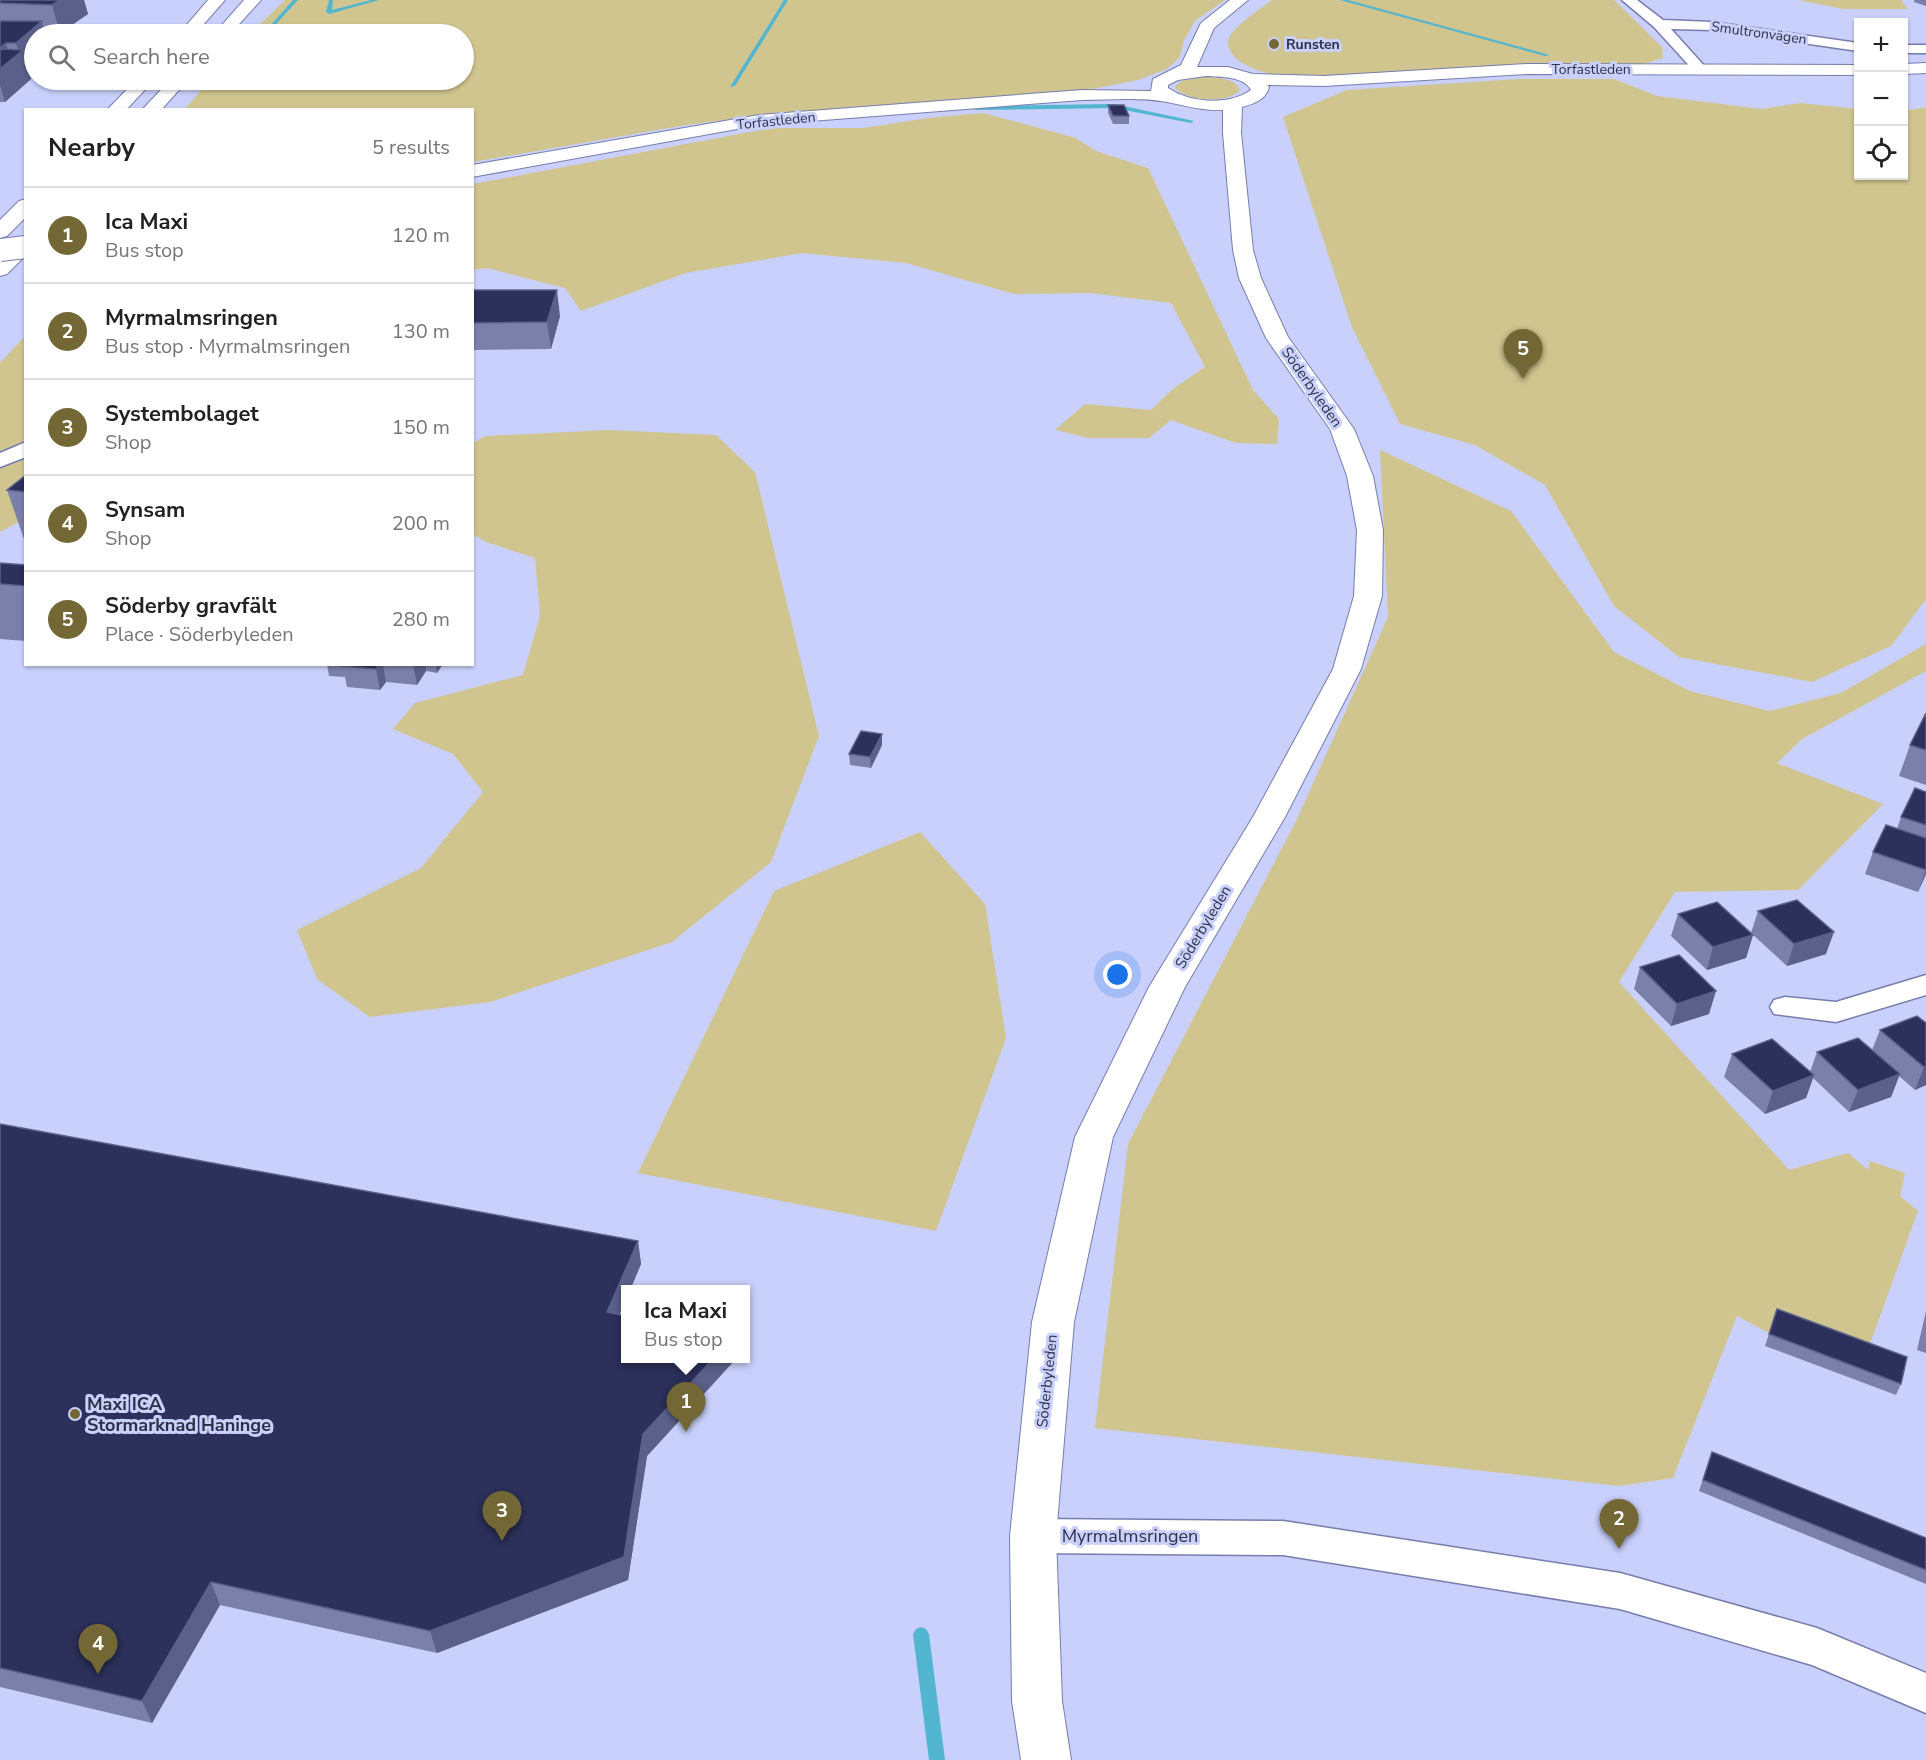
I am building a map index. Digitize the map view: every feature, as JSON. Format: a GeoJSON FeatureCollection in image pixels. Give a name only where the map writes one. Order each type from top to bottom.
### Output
{"type":"FeatureCollection","features":[{"type":"Feature","properties":{"kind":"main road"},"geometry":{"type":"LineString","coordinates":[[191,24],[204,0]]}},
{"type":"Feature","properties":{"kind":"main road"},"geometry":{"type":"LineString","coordinates":[[194,24],[217,0]]}},
{"type":"Feature","properties":{"kind":"main road"},"geometry":{"type":"LineString","coordinates":[[1181,73],[1188,68],[1207,26],[1240,0]]}},
{"type":"Feature","properties":{"kind":"main road"},"geometry":{"type":"LineString","coordinates":[[232,24],[253,2]]}},
{"type":"Feature","properties":{"kind":"main road"},"geometry":{"type":"LineString","coordinates":[[1189,103],[1216,120],[1233,118],[1255,86],[1207,57],[1198,42]]}},
{"type":"Feature","properties":{"kind":"main road"},"geometry":{"type":"LineString","coordinates":[[1908,69],[1926,68]]}},
{"type":"Feature","properties":{"kind":"main road","name":"Torfastleden"},"geometry":{"type":"LineString","coordinates":[[1255,86],[1528,69],[1854,70]]}},
{"type":"Feature","properties":{"kind":"main road","name":"Torfastleden"},"geometry":{"type":"LineString","coordinates":[[1082,95],[1163,79],[1181,73],[1206,71],[1232,74]]}},
{"type":"Feature","properties":{"kind":"main road"},"geometry":{"type":"LineString","coordinates":[[1163,79],[1158,86],[1159,90],[1169,97]]}},
{"type":"Feature","properties":{"kind":"main road"},"geometry":{"type":"LineString","coordinates":[[118,108],[135,90]]}},
{"type":"Feature","properties":{"kind":"main road"},"geometry":{"type":"LineString","coordinates":[[153,108],[170,90]]}},
{"type":"Feature","properties":{"kind":"main road","name":"Torfastleden"},"geometry":{"type":"LineString","coordinates":[[474,171],[759,120],[1082,95],[1123,94],[1169,97],[1189,103]]}},
{"type":"Feature","properties":{"kind":"main road"},"geometry":{"type":"LineString","coordinates":[[1189,103],[1233,118]]}},
{"type":"Feature","properties":{"kind":"main road","name":"Söderbyleden"},"geometry":{"type":"LineString","coordinates":[[1046,1760],[1037,1701],[1033,1536],[1053,1322],[1094,1137],[1167,987],[1269,817],[1347,669],[1368,596],[1370,530],[1360,476],[1342,429],[1277,338],[1250,278],[1243,250],[1233,118]]}},
{"type":"Feature","properties":{"kind":"main road"},"geometry":{"type":"LineString","coordinates":[[0,232],[24,207]]}},
{"type":"Feature","properties":{"kind":"main road"},"geometry":{"type":"LineString","coordinates":[[0,250],[24,245]]}},
{"type":"Feature","properties":{"kind":"main road"},"geometry":{"type":"LineString","coordinates":[[0,270],[24,247]]}},
{"type":"Feature","properties":{"kind":"street"},"geometry":{"type":"LineString","coordinates":[[1629,0],[1659,24],[1700,69]]}},
{"type":"Feature","properties":{"kind":"street","name":"Smultronvägen"},"geometry":{"type":"LineString","coordinates":[[1659,24],[1712,26],[1854,46]]}},
{"type":"Feature","properties":{"kind":"street"},"geometry":{"type":"LineString","coordinates":[[1908,50],[1926,49]]}},
{"type":"Feature","properties":{"kind":"street"},"geometry":{"type":"LineString","coordinates":[[0,461],[24,449]]}},
{"type":"Feature","properties":{"kind":"street"},"geometry":{"type":"LineString","coordinates":[[1785,1007],[1836,1012],[1926,985]]}},
{"type":"Feature","properties":{"kind":"street","name":"Myrmalmsringen"},"geometry":{"type":"LineString","coordinates":[[1033,1536],[1283,1538],[1620,1591],[1817,1647],[1926,1693]]}},
{"type":"Feature","properties":{"kind":"shaded area"},"geometry":{"type":"Polygon","coordinates":[[[285,0],[1225,0],[1195,21],[1184,40],[1180,57],[1167,69],[1138,80],[1077,92],[764,115],[686,125],[474,162],[474,108],[186,108],[201,90],[474,90],[474,24],[260,24],[285,0]]]}},
{"type":"Feature","properties":{"kind":"shaded area"},"geometry":{"type":"Polygon","coordinates":[[[1272,0],[1614,0],[1662,47],[1663,58],[1641,65],[1412,71],[1321,78],[1286,77],[1245,64],[1233,56],[1228,44],[1229,38],[1238,26],[1272,0]]]}},
{"type":"Feature","properties":{"kind":"shaded area"},"geometry":{"type":"Polygon","coordinates":[[[1798,0],[1901,0],[1908,9],[1844,9],[1798,0]]]}},
{"type":"Feature","properties":{"kind":"shaded area"},"geometry":{"type":"Polygon","coordinates":[[[1207,77],[1231,81],[1240,90],[1226,98],[1208,100],[1189,96],[1175,88],[1184,80],[1207,77]]]}},
{"type":"Feature","properties":{"kind":"shaded area"},"geometry":{"type":"Polygon","coordinates":[[[1519,79],[1614,79],[1657,96],[1762,109],[1800,103],[1854,109],[1854,180],[1908,180],[1908,110],[1926,107],[1926,599],[1891,646],[1812,682],[1679,657],[1614,606],[1545,485],[1475,445],[1400,424],[1352,327],[1283,117],[1347,90],[1519,79]]]}},
{"type":"Feature","properties":{"kind":"shaded area"},"geometry":{"type":"Polygon","coordinates":[[[983,113],[1076,138],[1096,151],[1148,168],[1253,390],[1279,419],[1277,444],[1236,443],[1171,420],[1149,438],[1089,438],[1055,430],[1085,404],[1151,410],[1173,389],[1205,367],[1171,303],[1090,293],[1014,294],[906,263],[802,253],[686,273],[581,311],[565,288],[487,268],[474,270],[474,184],[770,128],[864,128],[928,118],[983,113]]]}},
{"type":"Feature","properties":{"kind":"shaded area"},"geometry":{"type":"Polygon","coordinates":[[[24,337],[24,520],[0,532],[0,363],[24,337]]]}},
{"type":"Feature","properties":{"kind":"shaded area"},"geometry":{"type":"Polygon","coordinates":[[[608,430],[716,435],[755,472],[819,736],[771,862],[672,942],[490,1002],[370,1017],[317,979],[297,930],[421,868],[483,792],[453,754],[393,729],[415,703],[523,675],[540,616],[535,558],[486,542],[474,535],[474,442],[485,436],[608,430]]]}},
{"type":"Feature","properties":{"kind":"shaded area"},"geometry":{"type":"Polygon","coordinates":[[[1380,450],[1511,511],[1614,652],[1690,691],[1770,711],[1841,693],[1926,644],[1926,671],[1802,739],[1777,763],[1883,804],[1798,890],[1675,892],[1619,982],[1789,1170],[1848,1153],[1868,1170],[1870,1161],[1905,1173],[1900,1196],[1918,1211],[1857,1380],[1737,1316],[1673,1478],[1619,1486],[1095,1428],[1128,1144],[1297,819],[1388,617],[1380,450]]]}},
{"type":"Feature","properties":{"kind":"shaded area"},"geometry":{"type":"Polygon","coordinates":[[[920,832],[985,904],[1006,1038],[936,1231],[638,1173],[774,891],[920,832]]]}},
{"type":"Feature","properties":{"kind":"building"},"geometry":{"type":"Polygon","coordinates":[[[0,0],[60,0],[52,5],[0,3],[0,0]]]}},
{"type":"Feature","properties":{"kind":"building"},"geometry":{"type":"Polygon","coordinates":[[[0,21],[42,21],[38,24],[24,24],[24,36],[16,43],[6,43],[0,48],[0,21]]]}},
{"type":"Feature","properties":{"kind":"building"},"geometry":{"type":"Polygon","coordinates":[[[0,49],[23,50],[0,69],[0,49]]]}},
{"type":"Feature","properties":{"kind":"building"},"geometry":{"type":"Polygon","coordinates":[[[1108,105],[1124,105],[1129,116],[1113,116],[1108,105]]]}},
{"type":"Feature","properties":{"kind":"building"},"geometry":{"type":"Polygon","coordinates":[[[474,290],[557,290],[547,322],[474,323],[474,290]]]}},
{"type":"Feature","properties":{"kind":"building"},"geometry":{"type":"Polygon","coordinates":[[[24,477],[24,492],[7,490],[24,477]]]}},
{"type":"Feature","properties":{"kind":"building"},"geometry":{"type":"Polygon","coordinates":[[[0,563],[24,565],[24,586],[0,584],[0,563]]]}},
{"type":"Feature","properties":{"kind":"building"},"geometry":{"type":"Polygon","coordinates":[[[342,666],[378,666],[376,669],[342,666]]]}},
{"type":"Feature","properties":{"kind":"building"},"geometry":{"type":"Polygon","coordinates":[[[1926,713],[1926,750],[1910,745],[1926,713]]]}},
{"type":"Feature","properties":{"kind":"building"},"geometry":{"type":"Polygon","coordinates":[[[861,731],[882,734],[870,757],[849,754],[861,731]]]}},
{"type":"Feature","properties":{"kind":"building"},"geometry":{"type":"Polygon","coordinates":[[[1915,788],[1926,792],[1926,825],[1901,817],[1915,788]]]}},
{"type":"Feature","properties":{"kind":"building"},"geometry":{"type":"Polygon","coordinates":[[[1886,825],[1926,838],[1926,870],[1873,852],[1886,825]]]}},
{"type":"Feature","properties":{"kind":"building"},"geometry":{"type":"Polygon","coordinates":[[[1797,900],[1834,932],[1794,944],[1758,911],[1797,900]]]}},
{"type":"Feature","properties":{"kind":"building"},"geometry":{"type":"Polygon","coordinates":[[[1717,902],[1753,935],[1713,947],[1678,914],[1717,902]]]}},
{"type":"Feature","properties":{"kind":"building"},"geometry":{"type":"Polygon","coordinates":[[[1679,955],[1716,991],[1677,1004],[1640,967],[1679,955]]]}},
{"type":"Feature","properties":{"kind":"building"},"geometry":{"type":"Polygon","coordinates":[[[1917,1016],[1926,1023],[1926,1066],[1924,1067],[1880,1030],[1917,1016]]]}},
{"type":"Feature","properties":{"kind":"building"},"geometry":{"type":"Polygon","coordinates":[[[1858,1038],[1900,1074],[1858,1090],[1817,1052],[1858,1038]]]}},
{"type":"Feature","properties":{"kind":"building"},"geometry":{"type":"Polygon","coordinates":[[[1772,1039],[1814,1075],[1773,1091],[1732,1054],[1772,1039]]]}},
{"type":"Feature","properties":{"kind":"building"},"geometry":{"type":"Polygon","coordinates":[[[0,1124],[638,1241],[607,1312],[621,1315],[621,1363],[709,1363],[643,1434],[624,1557],[430,1631],[211,1582],[142,1701],[0,1668],[0,1124]]]}},
{"type":"Feature","properties":{"kind":"building"},"geometry":{"type":"Polygon","coordinates":[[[1777,1309],[1907,1357],[1901,1384],[1769,1334],[1777,1309]]]}},
{"type":"Feature","properties":{"kind":"building"},"geometry":{"type":"Polygon","coordinates":[[[1712,1452],[1926,1538],[1926,1570],[1703,1480],[1712,1452]]]}},
{"type":"Feature","properties":{"kind":"waterway"},"geometry":{"type":"LineString","coordinates":[[274,24],[296,0]]}},
{"type":"Feature","properties":{"kind":"waterway"},"geometry":{"type":"LineString","coordinates":[[331,0],[329,12],[377,0]]}},
{"type":"Feature","properties":{"kind":"waterway"},"geometry":{"type":"LineString","coordinates":[[732,86],[786,0]]}},
{"type":"Feature","properties":{"kind":"waterway"},"geometry":{"type":"LineString","coordinates":[[1342,0],[1547,55]]}},
{"type":"Feature","properties":{"kind":"waterway"},"geometry":{"type":"LineString","coordinates":[[976,108],[1114,106],[1191,121]]}},
{"type":"Feature","properties":{"kind":"waterway"},"geometry":{"type":"LineString","coordinates":[[921,1634],[937,1760]]}},
{"type":"Feature","properties":{"kind":"place","name":"Runsten"},"geometry":{"type":"Point","coordinates":[1274,44]}},
{"type":"Feature","properties":{"kind":"place","name":"Söderby gravfält"},"geometry":{"type":"Point","coordinates":[1523,379]}},
{"type":"Feature","properties":{"kind":"place","name":"Maxi ICA Stormarknad Haninge"},"geometry":{"type":"Point","coordinates":[75,1414]}},
{"type":"Feature","properties":{"kind":"place","name":"Ica Maxi"},"geometry":{"type":"Point","coordinates":[686,1432]}},
{"type":"Feature","properties":{"kind":"place","name":"Systembolaget"},"geometry":{"type":"Point","coordinates":[502,1541]}},
{"type":"Feature","properties":{"kind":"place","name":"Myrmalmsringen"},"geometry":{"type":"Point","coordinates":[1619,1549]}},
{"type":"Feature","properties":{"kind":"place","name":"Synsam"},"geometry":{"type":"Point","coordinates":[98,1674]}}]}
